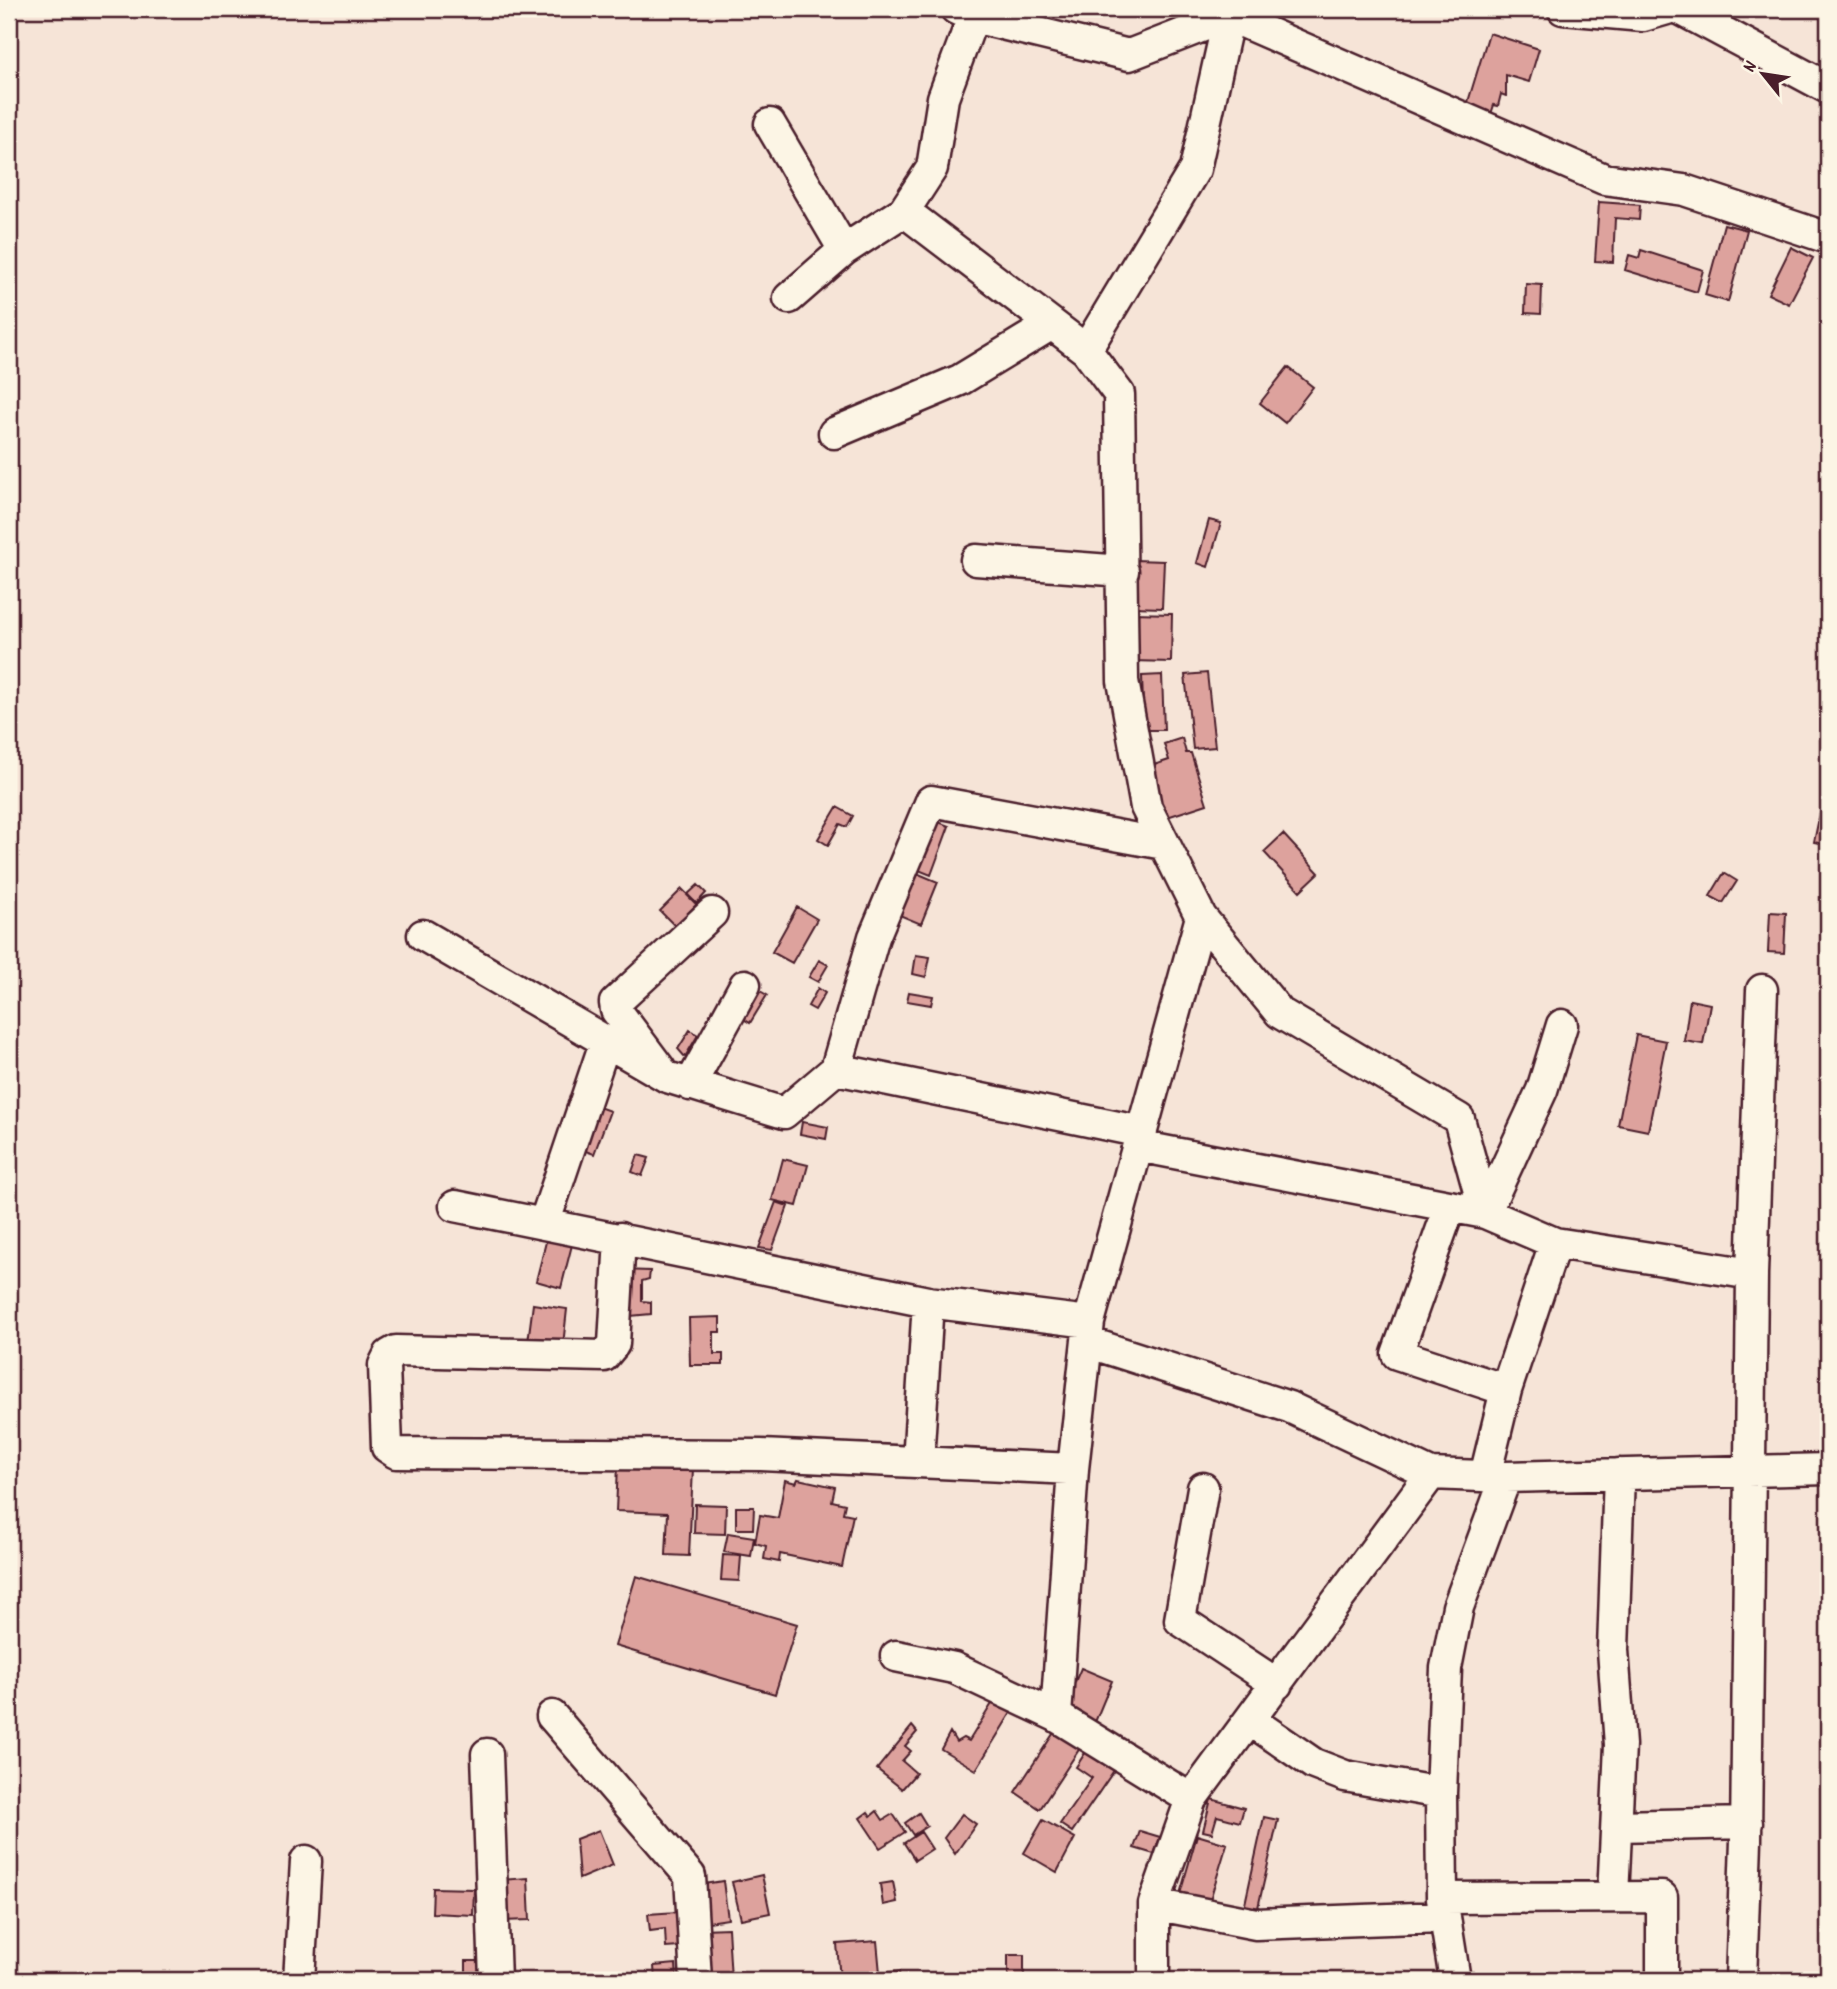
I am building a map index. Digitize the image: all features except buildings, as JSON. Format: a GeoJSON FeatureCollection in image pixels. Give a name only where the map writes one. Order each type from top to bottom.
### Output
{"type":"FeatureCollection","features":[{"type":"Feature","properties":{"kind":"street"},"geometry":{"type":"LineString","coordinates":[[1563,9],[1643,16],[1667,9]]}},
{"type":"Feature","properties":{"kind":"street"},"geometry":{"type":"LineString","coordinates":[[1680,9],[1828,88]]}},
{"type":"Feature","properties":{"kind":"street"},"geometry":{"type":"LineString","coordinates":[[1086,350],[1195,169],[1228,11]]}},
{"type":"Feature","properties":{"kind":"street"},"geometry":{"type":"LineString","coordinates":[[789,298],[844,250],[904,211],[932,168],[943,97],[964,13],[1129,55],[1228,11],[1604,179],[1684,190],[1828,238]]}},
{"type":"Feature","properties":{"kind":"street"},"geometry":{"type":"LineString","coordinates":[[770,124],[844,250]]}},
{"type":"Feature","properties":{"kind":"street"},"geometry":{"type":"LineString","coordinates":[[904,211],[1086,350],[1119,394],[1123,681],[1146,807],[1201,917],[1280,1013],[1459,1119],[1485,1213]]}},
{"type":"Feature","properties":{"kind":"street"},"geometry":{"type":"LineString","coordinates":[[834,433],[960,380],[1052,324]]}},
{"type":"Feature","properties":{"kind":"street"},"geometry":{"type":"LineString","coordinates":[[976,560],[1123,571]]}},
{"type":"Feature","properties":{"kind":"street"},"geometry":{"type":"LineString","coordinates":[[423,935],[605,1043],[679,1081],[784,1113],[836,1069],[874,937],[931,801],[1164,844]]}},
{"type":"Feature","properties":{"kind":"street"},"geometry":{"type":"LineString","coordinates":[[679,1081],[616,1010],[615,1003],[712,913]]}},
{"type":"Feature","properties":{"kind":"street"},"geometry":{"type":"LineString","coordinates":[[1056,1716],[1073,1469],[1088,1332],[1201,917]]}},
{"type":"Feature","properties":{"kind":"street"},"geometry":{"type":"LineString","coordinates":[[679,1081],[745,985]]}},
{"type":"Feature","properties":{"kind":"street"},"geometry":{"type":"LineString","coordinates":[[1741,1980],[1747,1823],[1748,1471],[1752,1274],[1762,990]]}},
{"type":"Feature","properties":{"kind":"street"},"geometry":{"type":"LineString","coordinates":[[1485,1213],[1542,1090],[1562,1025]]}},
{"type":"Feature","properties":{"kind":"street"},"geometry":{"type":"LineString","coordinates":[[544,1224],[605,1043]]}},
{"type":"Feature","properties":{"kind":"street"},"geometry":{"type":"LineString","coordinates":[[836,1069],[1140,1139],[1485,1213],[1555,1243],[1752,1274]]}},
{"type":"Feature","properties":{"kind":"street"},"geometry":{"type":"LineString","coordinates":[[455,1206],[1088,1332],[1289,1407],[1431,1474],[1495,1477],[1828,1469]]}},
{"type":"Feature","properties":{"kind":"street"},"geometry":{"type":"LineString","coordinates":[[1450,1206],[1397,1354],[1506,1390]]}},
{"type":"Feature","properties":{"kind":"street"},"geometry":{"type":"LineString","coordinates":[[620,1238],[614,1344],[610,1352],[604,1356],[396,1351],[389,1355],[384,1365],[387,1447],[396,1453],[761,1455],[1073,1469]]}},
{"type":"Feature","properties":{"kind":"street"},"geometry":{"type":"LineString","coordinates":[[1455,1980],[1443,1907],[1441,1793],[1446,1668],[1458,1607],[1495,1477],[1506,1390],[1555,1243]]}},
{"type":"Feature","properties":{"kind":"street"},"geometry":{"type":"LineString","coordinates":[[918,1462],[928,1301]]}},
{"type":"Feature","properties":{"kind":"street"},"geometry":{"type":"LineString","coordinates":[[1154,1980],[1154,1904],[1191,1799],[1431,1474]]}},
{"type":"Feature","properties":{"kind":"street"},"geometry":{"type":"LineString","coordinates":[[1613,1897],[1620,1745],[1613,1650],[1619,1474]]}},
{"type":"Feature","properties":{"kind":"street"},"geometry":{"type":"LineString","coordinates":[[1203,1488],[1180,1620],[1278,1684]]}},
{"type":"Feature","properties":{"kind":"street"},"geometry":{"type":"LineString","coordinates":[[896,1656],[954,1668],[1056,1716],[1191,1799]]}},
{"type":"Feature","properties":{"kind":"street"},"geometry":{"type":"LineString","coordinates":[[552,1716],[690,1876],[696,1980]]}},
{"type":"Feature","properties":{"kind":"street"},"geometry":{"type":"LineString","coordinates":[[1250,1720],[1314,1764],[1345,1776],[1441,1793]]}},
{"type":"Feature","properties":{"kind":"street"},"geometry":{"type":"LineString","coordinates":[[487,1754],[495,1980]]}},
{"type":"Feature","properties":{"kind":"street"},"geometry":{"type":"LineString","coordinates":[[1618,1826],[1747,1823]]}},
{"type":"Feature","properties":{"kind":"street"},"geometry":{"type":"LineString","coordinates":[[299,1980],[306,1861]]}},
{"type":"Feature","properties":{"kind":"street"},"geometry":{"type":"LineString","coordinates":[[1154,1904],[1256,1924],[1443,1907],[1613,1897],[1662,1897],[1662,1980]]}}]}
